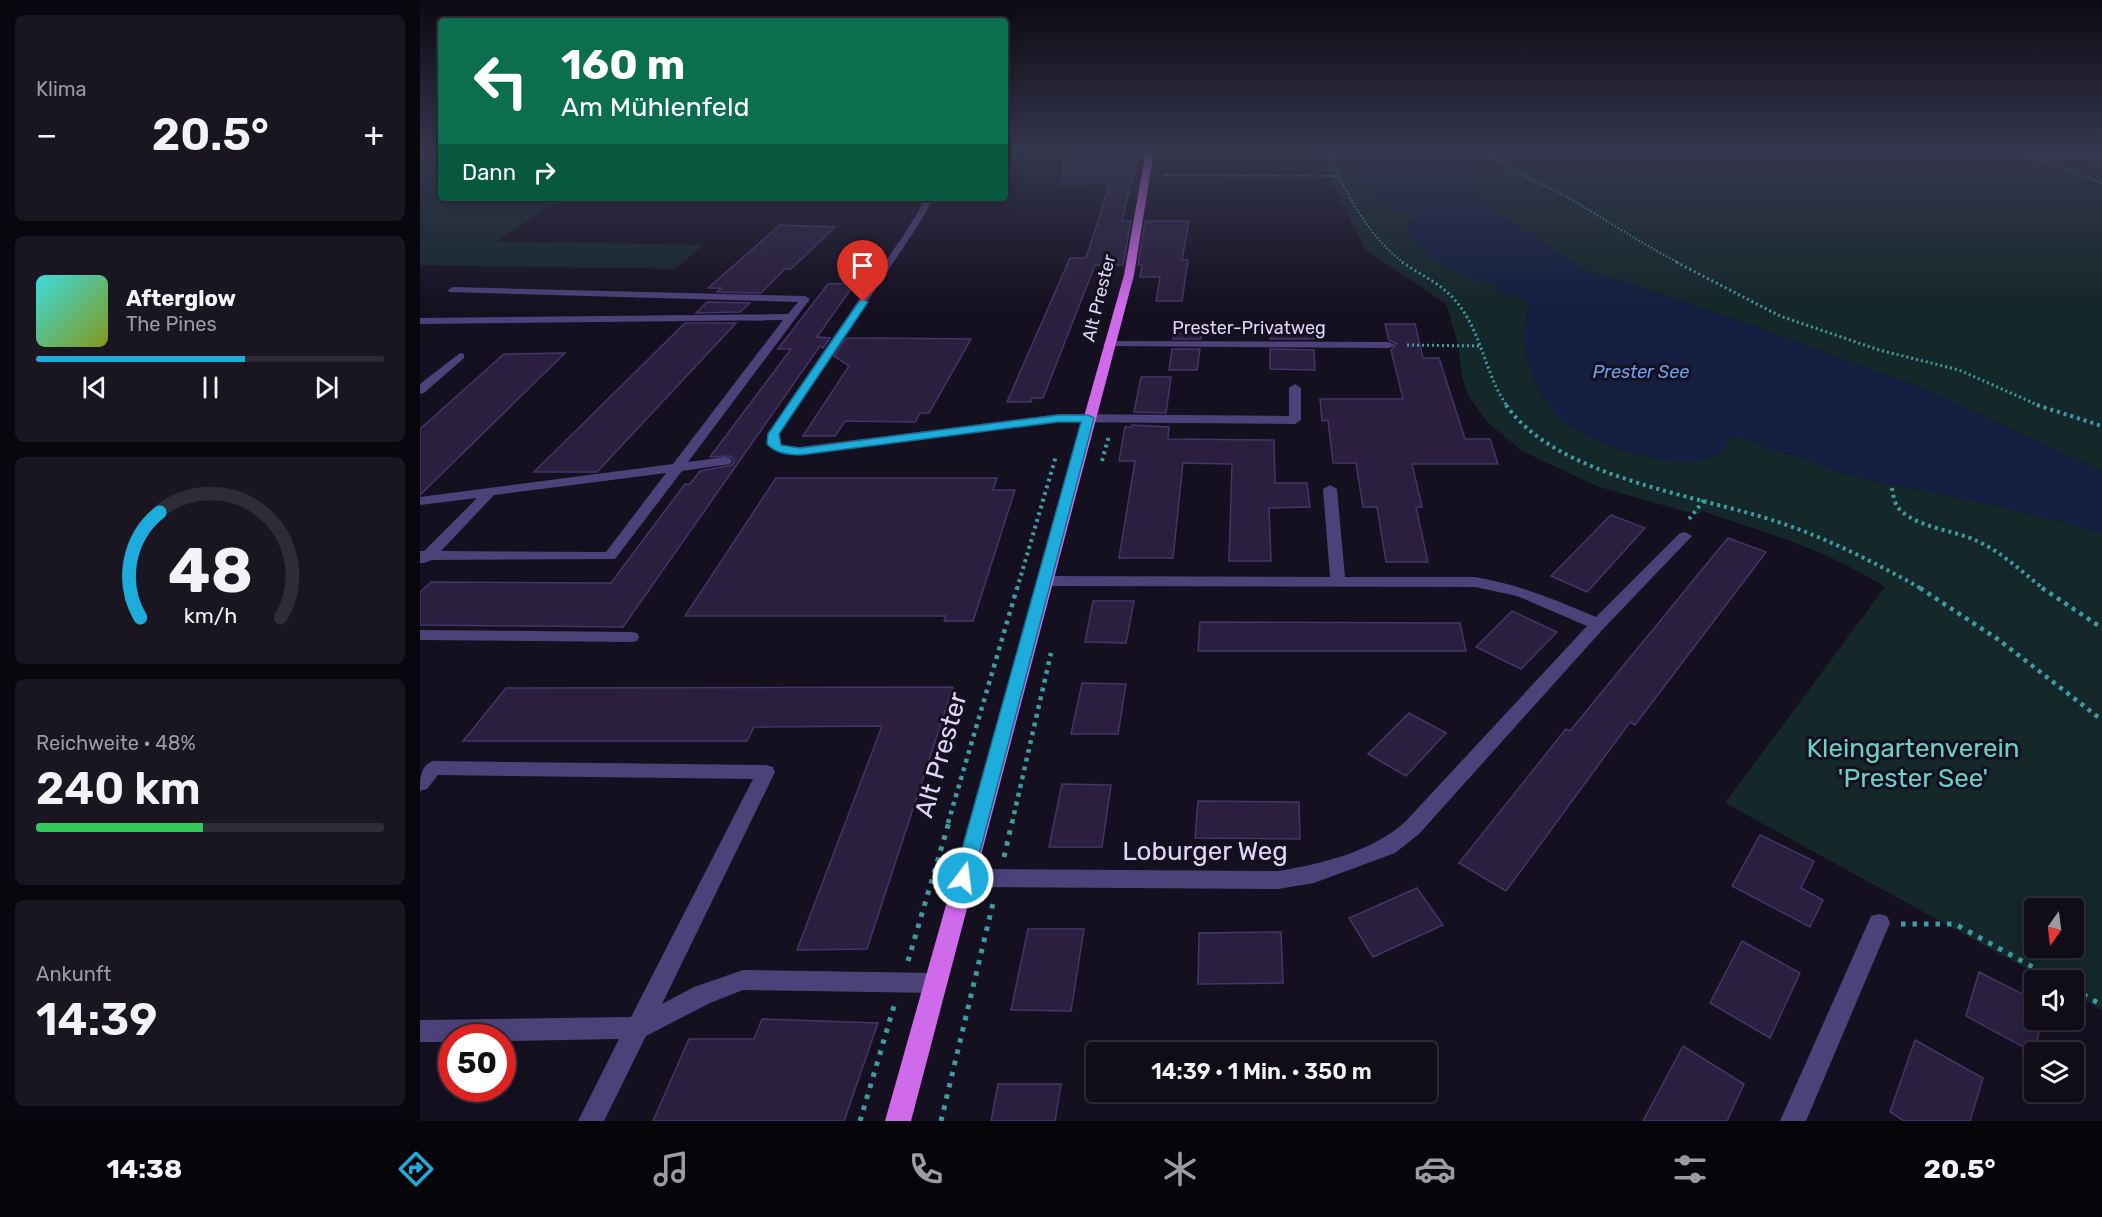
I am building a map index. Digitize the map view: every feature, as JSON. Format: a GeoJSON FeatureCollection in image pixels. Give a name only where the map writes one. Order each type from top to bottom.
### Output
{"type":"FeatureCollection","features":[{"type":"Feature","properties":{"kind":"main road","name":"Alt Prester"},"geometry":{"type":"LineString","coordinates":[[898,1121],[1044,580],[1097,418],[1109,344],[1129,275],[1140,202]]}},
{"type":"Feature","properties":{"kind":"street"},"geometry":{"type":"LineString","coordinates":[[927,202],[773,434],[773,444],[783,450],[800,452],[1058,418],[1295,420],[1295,388]]}},
{"type":"Feature","properties":{"kind":"street"},"geometry":{"type":"LineString","coordinates":[[423,558],[610,556],[805,299],[453,290]]}},
{"type":"Feature","properties":{"kind":"street"},"geometry":{"type":"LineString","coordinates":[[420,321],[791,317]]}},
{"type":"Feature","properties":{"kind":"street","name":"Prester-Privatweg"},"geometry":{"type":"LineString","coordinates":[[1109,344],[1389,345]]}},
{"type":"Feature","properties":{"kind":"street"},"geometry":{"type":"LineString","coordinates":[[420,390],[460,356]]}},
{"type":"Feature","properties":{"kind":"street"},"geometry":{"type":"LineString","coordinates":[[420,501],[725,461]]}},
{"type":"Feature","properties":{"kind":"street"},"geometry":{"type":"LineString","coordinates":[[1330,489],[1338,581]]}},
{"type":"Feature","properties":{"kind":"street"},"geometry":{"type":"LineString","coordinates":[[423,558],[491,491]]}},
{"type":"Feature","properties":{"kind":"street","name":"Loburger Weg"},"geometry":{"type":"LineString","coordinates":[[963,878],[1278,880],[1314,874],[1388,847],[1412,828],[1598,624],[1685,536]]}},
{"type":"Feature","properties":{"kind":"street"},"geometry":{"type":"LineString","coordinates":[[1044,580],[1458,581],[1492,584],[1525,593],[1598,624]]}},
{"type":"Feature","properties":{"kind":"street"},"geometry":{"type":"LineString","coordinates":[[420,635],[631,637]]}},
{"type":"Feature","properties":{"kind":"street"},"geometry":{"type":"LineString","coordinates":[[420,784],[433,768],[766,771],[591,1121]]}},
{"type":"Feature","properties":{"kind":"street"},"geometry":{"type":"LineString","coordinates":[[1793,1121],[1879,923]]}},
{"type":"Feature","properties":{"kind":"street"},"geometry":{"type":"LineString","coordinates":[[420,1031],[638,1028],[702,995],[743,980],[935,983]]}},
{"type":"Feature","properties":{"kind":"path"},"geometry":{"type":"LineString","coordinates":[[1353,202],[1385,247],[1401,261],[1438,284],[1455,300],[1469,320],[1482,346],[1495,389],[1503,403],[1516,418],[1544,440],[1613,472],[1802,530],[1886,569],[1971,622],[2102,720]]}},
{"type":"Feature","properties":{"kind":"path"},"geometry":{"type":"LineString","coordinates":[[1576,202],[1642,244],[1780,316],[1879,350],[1959,370],[2046,409],[2102,426]]}},
{"type":"Feature","properties":{"kind":"path"},"geometry":{"type":"LineString","coordinates":[[1389,345],[1482,346]]}},
{"type":"Feature","properties":{"kind":"path"},"geometry":{"type":"LineString","coordinates":[[1097,418],[1111,429],[1099,472]]}},
{"type":"Feature","properties":{"kind":"path","name":"Alt Prester"},"geometry":{"type":"LineString","coordinates":[[860,1121],[1058,447]]}},
{"type":"Feature","properties":{"kind":"path"},"geometry":{"type":"LineString","coordinates":[[1892,488],[1896,504],[1903,512],[1929,525],[1976,540],[1996,552],[2058,600],[2102,628]]}},
{"type":"Feature","properties":{"kind":"path"},"geometry":{"type":"LineString","coordinates":[[1685,536],[1686,523],[1706,499]]}},
{"type":"Feature","properties":{"kind":"path"},"geometry":{"type":"LineString","coordinates":[[941,1121],[1052,649]]}},
{"type":"Feature","properties":{"kind":"path"},"geometry":{"type":"LineString","coordinates":[[1879,923],[1955,924],[2038,970]]}},
{"type":"Feature","properties":{"kind":"path"},"geometry":{"type":"LineString","coordinates":[[2084,995],[2102,1005]]}},
{"type":"Feature","properties":{"kind":"green space"},"geometry":{"type":"Polygon","coordinates":[[[420,202],[557,202],[496,241],[703,245],[675,269],[420,265],[420,202]]]}},
{"type":"Feature","properties":{"kind":"green space","name":"Kleingartenverein 'Prester See'"},"geometry":{"type":"Polygon","coordinates":[[[1342,202],[1383,202],[1390,208],[1417,216],[1417,219],[1408,225],[1434,259],[1481,282],[1493,283],[1504,293],[1530,301],[1524,336],[1526,354],[1534,380],[1552,410],[1559,417],[1601,442],[1651,458],[1677,461],[1700,460],[1718,453],[1729,438],[1741,437],[1770,450],[1797,456],[1864,479],[1990,504],[2102,533],[2102,1010],[2084,1000],[2084,970],[2029,970],[1725,803],[1885,587],[1819,552],[1796,543],[1702,511],[1698,515],[1599,487],[1524,452],[1490,425],[1469,397],[1462,378],[1458,343],[1446,304],[1366,250],[1342,202]]]}},
{"type":"Feature","properties":{"kind":"green space"},"geometry":{"type":"Polygon","coordinates":[[[1481,202],[2102,202],[2102,471],[1924,389],[1753,326],[1625,282],[1587,272],[1481,202]]]}},
{"type":"Feature","properties":{"kind":"water","name":"Prester See"},"geometry":{"type":"Polygon","coordinates":[[[1383,202],[1481,202],[1587,272],[1625,282],[1753,326],[1924,389],[2102,471],[2102,533],[1990,504],[1864,479],[1834,471],[1791,454],[1770,450],[1741,437],[1729,438],[1719,453],[1702,461],[1678,462],[1652,458],[1599,441],[1578,431],[1558,417],[1540,390],[1524,346],[1524,328],[1529,301],[1504,293],[1493,283],[1481,282],[1434,259],[1418,247],[1406,228],[1417,217],[1383,202]]]}},
{"type":"Feature","properties":{"kind":"building"},"geometry":{"type":"Polygon","coordinates":[[[1104,202],[1126,202],[1122,221],[1131,221],[1123,265],[1095,265],[1043,398],[1032,398],[1031,402],[1007,402],[1070,258],[1086,258],[1104,202]]]}},
{"type":"Feature","properties":{"kind":"building"},"geometry":{"type":"Polygon","coordinates":[[[1145,221],[1189,221],[1182,260],[1188,260],[1182,301],[1156,301],[1160,277],[1140,277],[1142,265],[1138,265],[1145,221]]]}},
{"type":"Feature","properties":{"kind":"building"},"geometry":{"type":"Polygon","coordinates":[[[780,225],[835,227],[791,269],[785,269],[761,293],[717,292],[721,288],[708,288],[780,225]]]}},
{"type":"Feature","properties":{"kind":"building"},"geometry":{"type":"Polygon","coordinates":[[[855,283],[817,337],[830,338],[823,348],[820,346],[623,627],[420,625],[420,592],[431,582],[611,583],[685,484],[690,484],[700,471],[732,465],[734,460],[730,456],[710,457],[791,349],[778,349],[828,284],[855,283]]]}},
{"type":"Feature","properties":{"kind":"building"},"geometry":{"type":"Polygon","coordinates":[[[707,302],[750,303],[740,312],[696,313],[707,302]]]}},
{"type":"Feature","properties":{"kind":"building"},"geometry":{"type":"Polygon","coordinates":[[[685,323],[736,323],[597,472],[534,472],[685,323]]]}},
{"type":"Feature","properties":{"kind":"building"},"geometry":{"type":"Polygon","coordinates":[[[1385,324],[1415,324],[1423,358],[1439,358],[1465,439],[1490,439],[1498,464],[1412,464],[1422,507],[1416,507],[1428,562],[1386,562],[1377,507],[1363,507],[1356,463],[1333,463],[1328,420],[1322,421],[1320,399],[1403,399],[1391,350],[1397,344],[1389,340],[1385,324]]]}},
{"type":"Feature","properties":{"kind":"building"},"geometry":{"type":"Polygon","coordinates":[[[1175,327],[1202,327],[1201,339],[1173,339],[1175,327]]]}},
{"type":"Feature","properties":{"kind":"building"},"geometry":{"type":"Polygon","coordinates":[[[1270,327],[1313,327],[1314,339],[1270,339],[1270,327]]]}},
{"type":"Feature","properties":{"kind":"building"},"geometry":{"type":"Polygon","coordinates":[[[846,338],[971,339],[929,413],[920,413],[915,422],[845,421],[835,436],[803,436],[849,366],[834,356],[846,338]]]}},
{"type":"Feature","properties":{"kind":"building"},"geometry":{"type":"Polygon","coordinates":[[[1172,349],[1200,349],[1197,370],[1169,370],[1172,349]]]}},
{"type":"Feature","properties":{"kind":"building"},"geometry":{"type":"Polygon","coordinates":[[[1270,349],[1314,350],[1315,370],[1270,369],[1270,349]]]}},
{"type":"Feature","properties":{"kind":"building"},"geometry":{"type":"Polygon","coordinates":[[[565,353],[420,495],[420,429],[504,354],[565,353]]]}},
{"type":"Feature","properties":{"kind":"building"},"geometry":{"type":"Polygon","coordinates":[[[1141,377],[1171,377],[1166,413],[1134,412],[1141,377]]]}},
{"type":"Feature","properties":{"kind":"building"},"geometry":{"type":"Polygon","coordinates":[[[1132,425],[1169,427],[1168,439],[1274,440],[1275,483],[1307,483],[1310,507],[1269,508],[1271,561],[1229,561],[1232,464],[1183,463],[1173,558],[1119,558],[1135,461],[1119,461],[1125,427],[1132,427],[1132,425]]]}},
{"type":"Feature","properties":{"kind":"building"},"geometry":{"type":"Polygon","coordinates":[[[776,478],[997,478],[993,490],[1015,490],[973,621],[944,621],[946,616],[685,616],[776,478]]]}},
{"type":"Feature","properties":{"kind":"building"},"geometry":{"type":"Polygon","coordinates":[[[1611,515],[1645,528],[1587,592],[1551,576],[1611,515]]]}},
{"type":"Feature","properties":{"kind":"building"},"geometry":{"type":"Polygon","coordinates":[[[1728,538],[1766,552],[1635,725],[1630,722],[1506,891],[1459,863],[1566,729],[1570,731],[1728,538]]]}},
{"type":"Feature","properties":{"kind":"building"},"geometry":{"type":"Polygon","coordinates":[[[1093,601],[1134,601],[1126,643],[1085,642],[1093,601]]]}},
{"type":"Feature","properties":{"kind":"building"},"geometry":{"type":"Polygon","coordinates":[[[1512,611],[1557,632],[1521,669],[1476,647],[1512,611]]]}},
{"type":"Feature","properties":{"kind":"building"},"geometry":{"type":"Polygon","coordinates":[[[1200,622],[1460,623],[1466,651],[1198,651],[1200,622]]]}},
{"type":"Feature","properties":{"kind":"building"},"geometry":{"type":"Polygon","coordinates":[[[1082,683],[1126,684],[1118,734],[1071,734],[1082,683]]]}},
{"type":"Feature","properties":{"kind":"building"},"geometry":{"type":"Polygon","coordinates":[[[953,687],[867,949],[797,950],[882,726],[754,727],[747,741],[463,741],[506,688],[953,687]]]}},
{"type":"Feature","properties":{"kind":"building"},"geometry":{"type":"Polygon","coordinates":[[[1409,713],[1446,733],[1406,776],[1368,754],[1409,713]]]}},
{"type":"Feature","properties":{"kind":"building"},"geometry":{"type":"Polygon","coordinates":[[[1062,784],[1111,785],[1102,847],[1049,847],[1062,784]]]}},
{"type":"Feature","properties":{"kind":"building"},"geometry":{"type":"Polygon","coordinates":[[[1198,801],[1299,802],[1300,839],[1195,838],[1198,801]]]}},
{"type":"Feature","properties":{"kind":"building"},"geometry":{"type":"Polygon","coordinates":[[[1760,835],[1814,861],[1801,888],[1823,900],[1810,927],[1732,886],[1760,835]]]}},
{"type":"Feature","properties":{"kind":"building"},"geometry":{"type":"Polygon","coordinates":[[[1417,888],[1443,925],[1373,957],[1349,918],[1417,888]]]}},
{"type":"Feature","properties":{"kind":"building"},"geometry":{"type":"Polygon","coordinates":[[[1028,929],[1084,929],[1071,1011],[1011,1010],[1028,929]]]}},
{"type":"Feature","properties":{"kind":"building"},"geometry":{"type":"Polygon","coordinates":[[[1281,932],[1283,983],[1198,984],[1199,933],[1281,932]]]}},
{"type":"Feature","properties":{"kind":"building"},"geometry":{"type":"Polygon","coordinates":[[[1742,941],[1800,973],[1770,1038],[1710,1003],[1742,941]]]}},
{"type":"Feature","properties":{"kind":"building"},"geometry":{"type":"Polygon","coordinates":[[[1979,972],[2024,995],[2024,1030],[2040,1030],[2037,1042],[2024,1042],[2024,1048],[1966,1016],[1979,972]]]}},
{"type":"Feature","properties":{"kind":"building"},"geometry":{"type":"Polygon","coordinates":[[[762,1019],[878,1023],[844,1121],[653,1121],[689,1039],[754,1039],[762,1019]]]}},
{"type":"Feature","properties":{"kind":"building"},"geometry":{"type":"Polygon","coordinates":[[[1915,1040],[1983,1078],[1970,1121],[1904,1121],[1890,1112],[1915,1040]]]}},
{"type":"Feature","properties":{"kind":"building"},"geometry":{"type":"Polygon","coordinates":[[[1683,1046],[1744,1084],[1727,1121],[1643,1121],[1683,1046]]]}},
{"type":"Feature","properties":{"kind":"building"},"geometry":{"type":"Polygon","coordinates":[[[998,1084],[1061,1084],[1055,1121],[991,1121],[998,1084]]]}},
{"type":"Feature","properties":{"kind":"route"},"geometry":{"type":"LineString","coordinates":[[863,302],[773,434],[773,444],[776,447],[790,452],[800,452],[1058,418],[1088,418],[963,878]]}}]}
